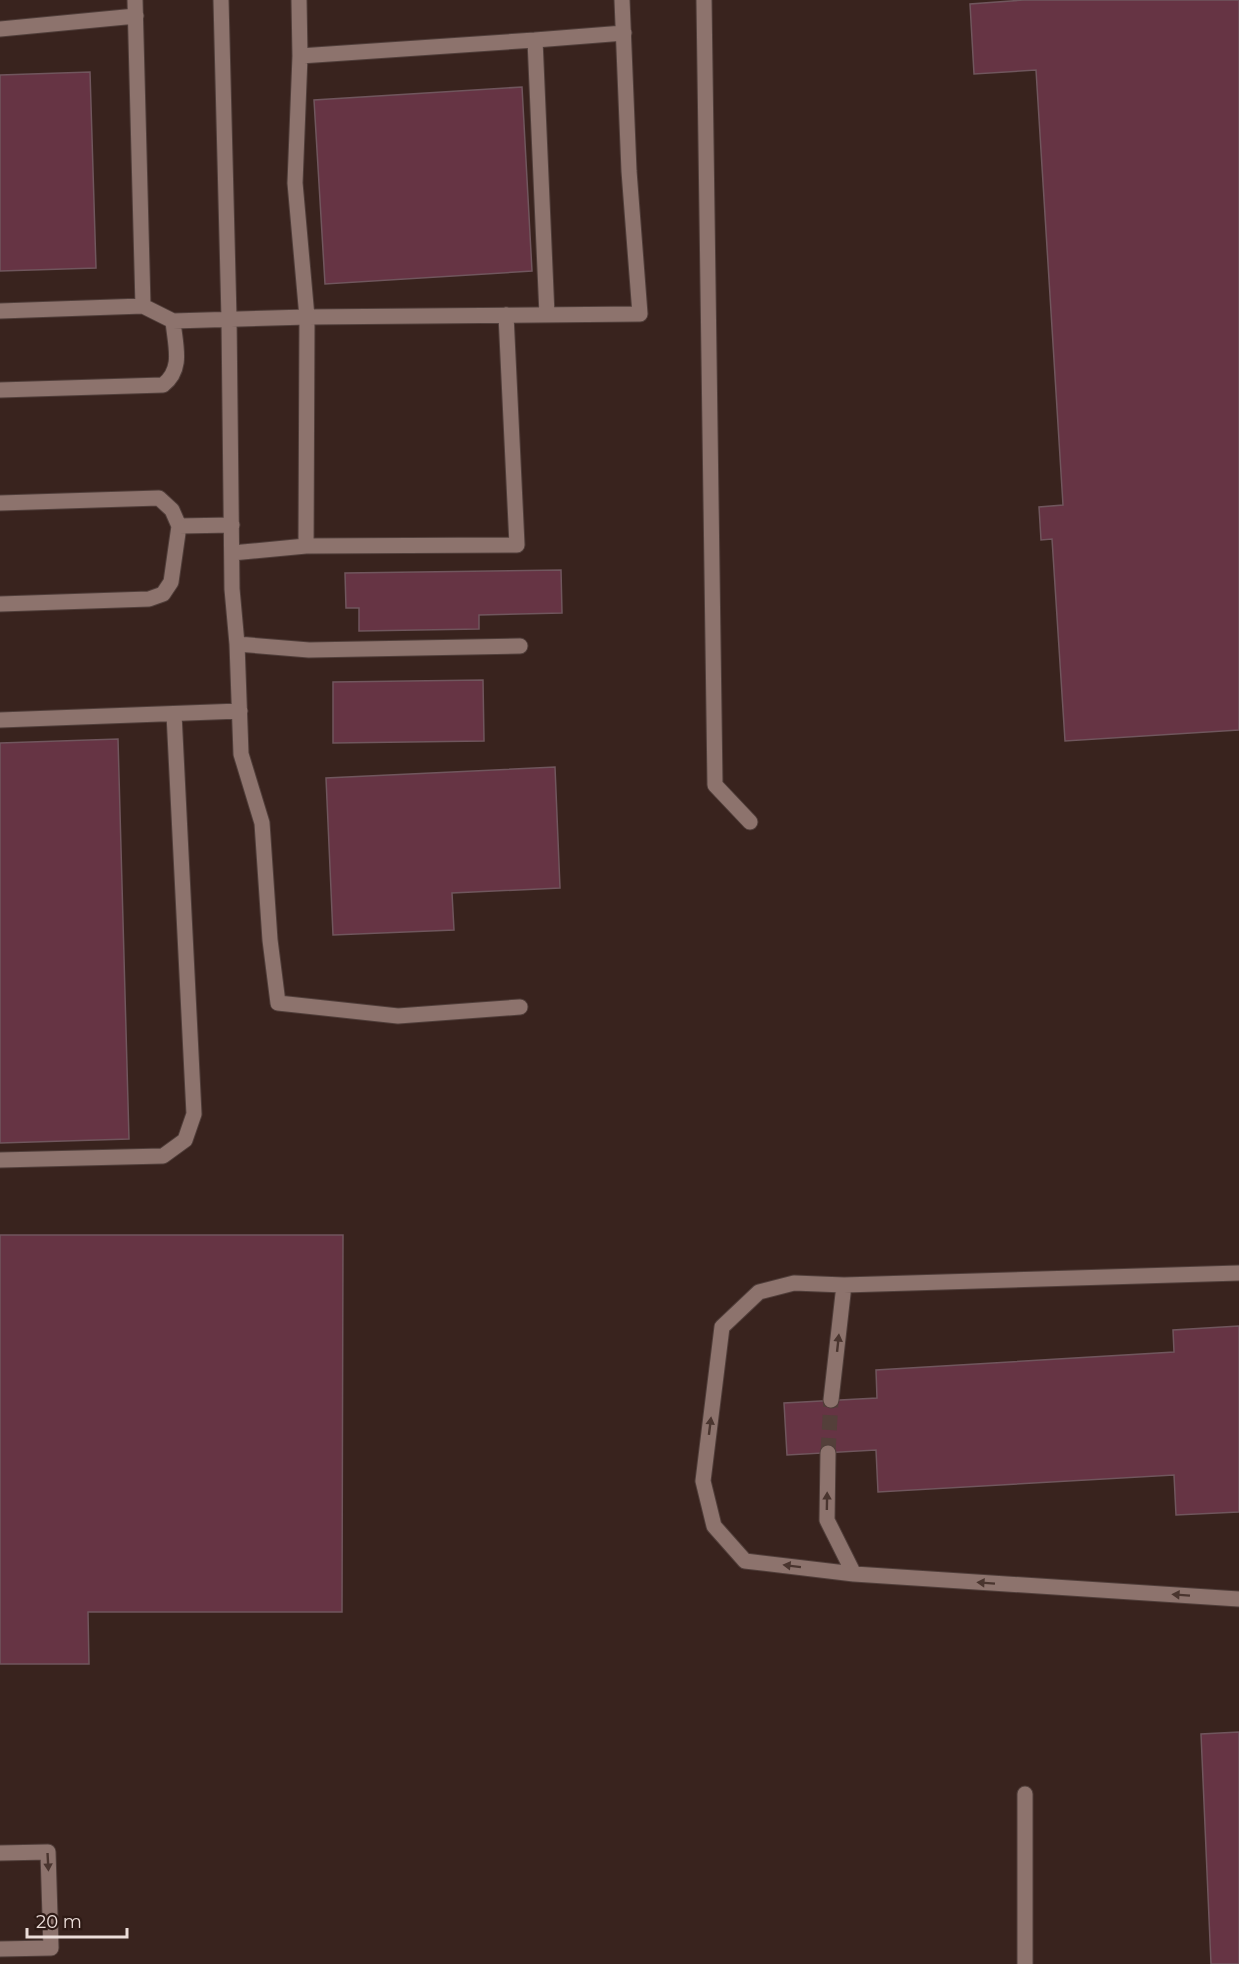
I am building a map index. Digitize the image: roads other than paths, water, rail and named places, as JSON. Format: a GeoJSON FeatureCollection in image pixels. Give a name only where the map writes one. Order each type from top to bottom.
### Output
{"type":"FeatureCollection","features":[{"type":"Feature","properties":{"kind":"lane"},"geometry":{"type":"LineString","coordinates":[[135,0],[143,306]]}},
{"type":"Feature","properties":{"kind":"lane"},"geometry":{"type":"LineString","coordinates":[[221,0],[229,318],[232,589],[237,644],[241,754],[262,824],[270,940],[278,1003],[398,1016],[520,1007]]}},
{"type":"Feature","properties":{"kind":"lane"},"geometry":{"type":"LineString","coordinates":[[299,0],[300,56],[295,183],[308,317],[306,546]]}},
{"type":"Feature","properties":{"kind":"lane"},"geometry":{"type":"LineString","coordinates":[[0,311],[143,306],[173,321],[229,318],[640,314],[629,171],[622,0]]}},
{"type":"Feature","properties":{"kind":"lane"},"geometry":{"type":"LineString","coordinates":[[704,0],[715,784],[750,822]]}},
{"type":"Feature","properties":{"kind":"lane"},"geometry":{"type":"LineString","coordinates":[[0,29],[136,16]]}},
{"type":"Feature","properties":{"kind":"lane"},"geometry":{"type":"LineString","coordinates":[[300,56],[624,33]]}},
{"type":"Feature","properties":{"kind":"lane"},"geometry":{"type":"LineString","coordinates":[[535,40],[547,315]]}},
{"type":"Feature","properties":{"kind":"lane"},"geometry":{"type":"LineString","coordinates":[[232,553],[306,546],[517,545],[506,315]]}},
{"type":"Feature","properties":{"kind":"lane"},"geometry":{"type":"LineString","coordinates":[[0,390],[163,385],[173,377],[177,366],[173,321]]}},
{"type":"Feature","properties":{"kind":"lane"},"geometry":{"type":"LineString","coordinates":[[0,503],[159,498],[172,510],[178,526],[171,582],[163,594],[149,599],[0,604]]}},
{"type":"Feature","properties":{"kind":"lane"},"geometry":{"type":"LineString","coordinates":[[178,526],[232,525]]}},
{"type":"Feature","properties":{"kind":"lane"},"geometry":{"type":"LineString","coordinates":[[237,644],[309,650],[520,646]]}},
{"type":"Feature","properties":{"kind":"lane"},"geometry":{"type":"LineString","coordinates":[[0,720],[240,711]]}},
{"type":"Feature","properties":{"kind":"lane"},"geometry":{"type":"LineString","coordinates":[[0,1160],[163,1156],[185,1140],[194,1114],[174,714]]}},
{"type":"Feature","properties":{"kind":"lane"},"geometry":{"type":"LineString","coordinates":[[1239,1273],[844,1285],[794,1283],[759,1292],[722,1327],[703,1481],[714,1526],[745,1561],[854,1574],[1239,1599]]}},
{"type":"Feature","properties":{"kind":"lane"},"geometry":{"type":"LineString","coordinates":[[831,1400],[844,1285]]}},
{"type":"Feature","properties":{"kind":"lane"},"geometry":{"type":"LineString","coordinates":[[828,1453],[827,1520],[854,1574]]}},
{"type":"Feature","properties":{"kind":"lane"},"geometry":{"type":"LineString","coordinates":[[1025,1794],[1025,1964]]}},
{"type":"Feature","properties":{"kind":"lane"},"geometry":{"type":"LineString","coordinates":[[0,1853],[48,1852],[51,1948],[0,1949]]}},
{"type":"Feature","properties":{"kind":"tunnel"},"geometry":{"type":"LineString","coordinates":[[828,1453],[831,1400]]}}]}
